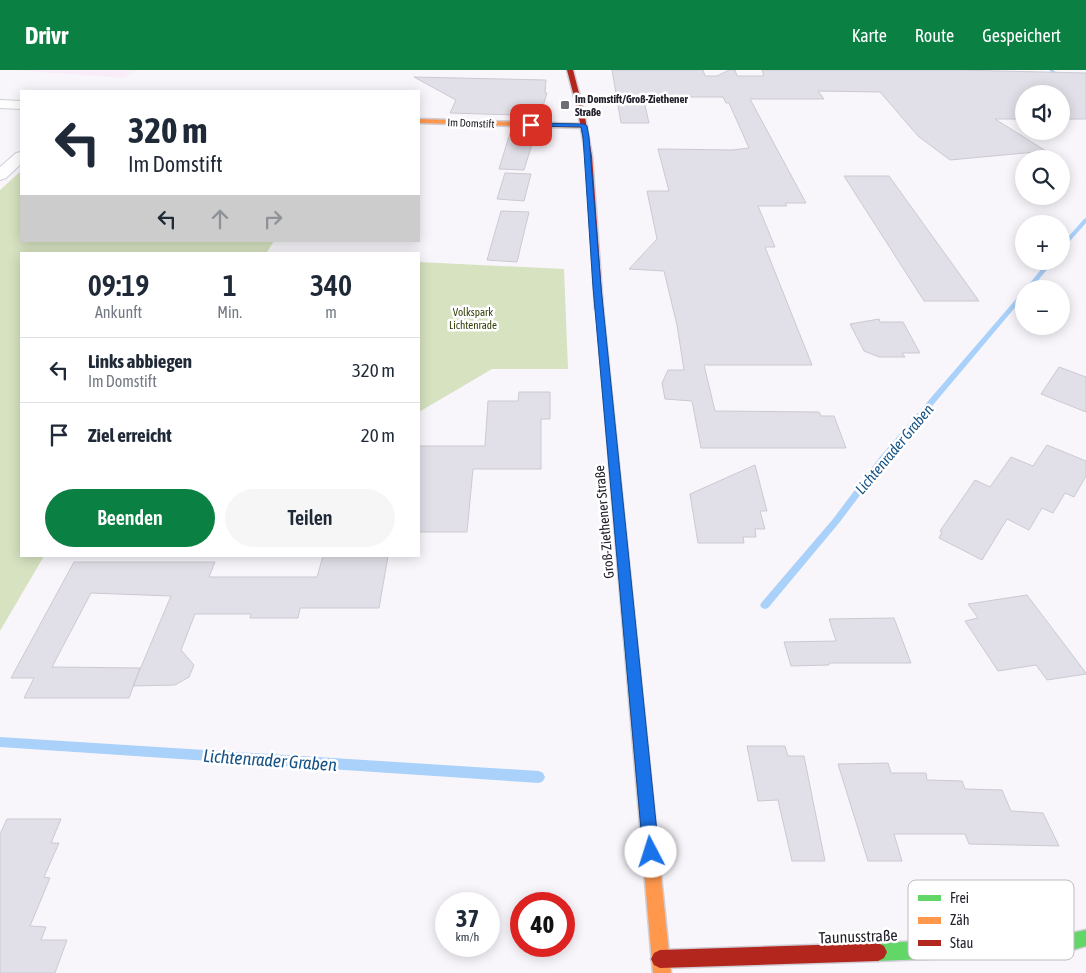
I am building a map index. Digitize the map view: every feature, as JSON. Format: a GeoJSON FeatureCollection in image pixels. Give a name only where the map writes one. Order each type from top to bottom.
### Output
{"type":"FeatureCollection","features":[{"type":"Feature","properties":{"kind":"street","name":"Groß-Ziethener Straße"},"geometry":{"type":"LineString","coordinates":[[570,70],[584,126],[589,156],[597,287],[662,973]]}},
{"type":"Feature","properties":{"kind":"street"},"geometry":{"type":"LineString","coordinates":[[0,104],[20,105]]}},
{"type":"Feature","properties":{"kind":"street","name":"Im Domstift"},"geometry":{"type":"LineString","coordinates":[[420,121],[584,126]]}},
{"type":"Feature","properties":{"kind":"street"},"geometry":{"type":"LineString","coordinates":[[0,175],[20,157]]}},
{"type":"Feature","properties":{"kind":"street","name":"Taunusstraße"},"geometry":{"type":"LineString","coordinates":[[660,959],[908,950]]}},
{"type":"Feature","properties":{"kind":"shaded area"},"geometry":{"type":"Polygon","coordinates":[[[13,70],[137,70],[124,78],[13,70]]]}},
{"type":"Feature","properties":{"kind":"green space"},"geometry":{"type":"Polygon","coordinates":[[[20,172],[20,242],[273,242],[267,252],[20,252],[20,557],[43,557],[0,631],[0,190],[20,172]]]}},
{"type":"Feature","properties":{"kind":"green space","name":"Volkspark Lichtenrade"},"geometry":{"type":"Polygon","coordinates":[[[420,262],[564,269],[568,369],[492,369],[420,411],[420,262]]]}},
{"type":"Feature","properties":{"kind":"building"},"geometry":{"type":"Polygon","coordinates":[[[612,70],[703,70],[705,76],[717,76],[729,70],[735,70],[737,76],[764,76],[762,70],[957,70],[1086,73],[1086,119],[1070,119],[1070,85],[1015,85],[1015,119],[995,119],[1015,132],[1015,140],[1028,140],[1044,150],[1015,150],[1015,154],[950,160],[918,136],[880,92],[818,91],[824,99],[750,99],[806,203],[785,203],[787,206],[758,206],[775,247],[765,247],[812,365],[704,365],[715,411],[819,412],[821,416],[834,416],[846,448],[701,448],[692,401],[665,399],[662,383],[668,370],[684,370],[677,325],[664,271],[629,269],[657,239],[647,191],[669,191],[658,149],[732,150],[749,148],[729,103],[726,103],[723,97],[643,97],[649,123],[621,123],[612,70]]]}},
{"type":"Feature","properties":{"kind":"building"},"geometry":{"type":"Polygon","coordinates":[[[414,77],[546,80],[545,93],[547,93],[539,119],[514,118],[515,115],[450,113],[456,100],[414,77]]]}},
{"type":"Feature","properties":{"kind":"building"},"geometry":{"type":"Polygon","coordinates":[[[511,130],[536,131],[524,170],[499,169],[511,130]]]}},
{"type":"Feature","properties":{"kind":"building"},"geometry":{"type":"Polygon","coordinates":[[[505,173],[531,174],[524,201],[497,199],[505,173]]]}},
{"type":"Feature","properties":{"kind":"building"},"geometry":{"type":"Polygon","coordinates":[[[844,176],[889,176],[979,301],[924,301],[844,176]]]}},
{"type":"Feature","properties":{"kind":"building"},"geometry":{"type":"Polygon","coordinates":[[[501,211],[529,212],[517,262],[487,260],[501,211]]]}},
{"type":"Feature","properties":{"kind":"building"},"geometry":{"type":"Polygon","coordinates":[[[879,319],[880,322],[903,322],[920,353],[902,353],[905,357],[879,357],[864,351],[850,324],[879,319]]]}},
{"type":"Feature","properties":{"kind":"building"},"geometry":{"type":"Polygon","coordinates":[[[1059,367],[1086,377],[1086,412],[1041,394],[1059,367]]]}},
{"type":"Feature","properties":{"kind":"building"},"geometry":{"type":"Polygon","coordinates":[[[519,392],[550,392],[550,419],[541,419],[541,469],[473,469],[467,532],[420,532],[420,446],[485,446],[488,401],[518,401],[519,392]]]}},
{"type":"Feature","properties":{"kind":"building"},"geometry":{"type":"Polygon","coordinates":[[[1047,445],[1086,461],[1086,476],[1074,497],[1065,493],[1053,513],[1042,508],[1029,530],[1007,519],[982,560],[939,538],[942,532],[940,531],[975,480],[990,487],[1011,457],[1033,466],[1047,445]]]}},
{"type":"Feature","properties":{"kind":"building"},"geometry":{"type":"Polygon","coordinates":[[[755,465],[767,511],[760,511],[765,529],[755,529],[756,537],[743,537],[744,543],[698,543],[690,494],[755,465]]]}},
{"type":"Feature","properties":{"kind":"building"},"geometry":{"type":"Polygon","coordinates":[[[323,557],[388,557],[379,608],[300,608],[298,618],[250,618],[251,614],[195,614],[181,650],[194,665],[189,677],[175,685],[133,686],[129,698],[24,698],[34,678],[11,678],[74,562],[215,562],[209,577],[317,577],[323,557]],[[91,593],[52,667],[140,668],[136,679],[171,596],[91,593]]]}},
{"type":"Feature","properties":{"kind":"building"},"geometry":{"type":"Polygon","coordinates":[[[1027,595],[1086,674],[1047,680],[1036,665],[998,671],[965,621],[978,618],[968,604],[1027,595]]]}},
{"type":"Feature","properties":{"kind":"building"},"geometry":{"type":"Polygon","coordinates":[[[894,618],[911,663],[829,663],[829,665],[791,666],[784,642],[836,641],[829,619],[894,618]]]}},
{"type":"Feature","properties":{"kind":"building"},"geometry":{"type":"Polygon","coordinates":[[[747,746],[785,746],[788,756],[804,756],[825,861],[792,861],[778,800],[758,801],[747,746]]]}},
{"type":"Feature","properties":{"kind":"building"},"geometry":{"type":"Polygon","coordinates":[[[888,763],[891,773],[926,773],[927,780],[962,781],[965,789],[1002,790],[1011,811],[1043,813],[1059,846],[969,844],[965,834],[894,834],[902,861],[868,861],[838,764],[888,763]]]}},
{"type":"Feature","properties":{"kind":"building"},"geometry":{"type":"Polygon","coordinates":[[[7,819],[61,819],[51,843],[59,843],[44,877],[50,878],[30,926],[46,927],[41,940],[67,940],[55,973],[0,973],[0,834],[7,819]]]}},
{"type":"Feature","properties":{"kind":"waterway","name":"Lichtenrader Graben"},"geometry":{"type":"LineString","coordinates":[[1051,70],[1063,79]]}},
{"type":"Feature","properties":{"kind":"waterway","name":"Lichtenrader Graben"},"geometry":{"type":"LineString","coordinates":[[1070,239],[1086,220]]}},
{"type":"Feature","properties":{"kind":"waterway","name":"Lichtenrader Graben"},"geometry":{"type":"LineString","coordinates":[[1035,280],[1044,270]]}},
{"type":"Feature","properties":{"kind":"waterway","name":"Lichtenrader Graben"},"geometry":{"type":"LineString","coordinates":[[765,605],[836,521],[882,460],[1015,304]]}},
{"type":"Feature","properties":{"kind":"waterway","name":"Lichtenrader Graben"},"geometry":{"type":"LineString","coordinates":[[0,742],[539,777]]}},
{"type":"Feature","properties":{"kind":"traffic: fast"},"geometry":{"type":"LineString","coordinates":[[599,309],[637,710]]}},
{"type":"Feature","properties":{"kind":"traffic: fast"},"geometry":{"type":"LineString","coordinates":[[1074,941],[1086,938]]}},
{"type":"Feature","properties":{"kind":"traffic: fast"},"geometry":{"type":"LineString","coordinates":[[878,952],[908,951]]}},
{"type":"Feature","properties":{"kind":"traffic: slow"},"geometry":{"type":"LineString","coordinates":[[420,121],[584,126]]}},
{"type":"Feature","properties":{"kind":"traffic: slow"},"geometry":{"type":"LineString","coordinates":[[637,710],[662,973]]}},
{"type":"Feature","properties":{"kind":"traffic: jam"},"geometry":{"type":"LineString","coordinates":[[570,70],[581,112],[589,156],[599,309]]}},
{"type":"Feature","properties":{"kind":"traffic: jam"},"geometry":{"type":"LineString","coordinates":[[660,959],[878,952]]}},
{"type":"Feature","properties":{"kind":"place","name":"Im Domstift/Groß-Ziethener Straße"},"geometry":{"type":"Point","coordinates":[565,105]}},
{"type":"Feature","properties":{"kind":"route"},"geometry":{"type":"LineString","coordinates":[[531,125],[584,126],[586,137],[597,287],[623,576],[651,852]]}}]}
